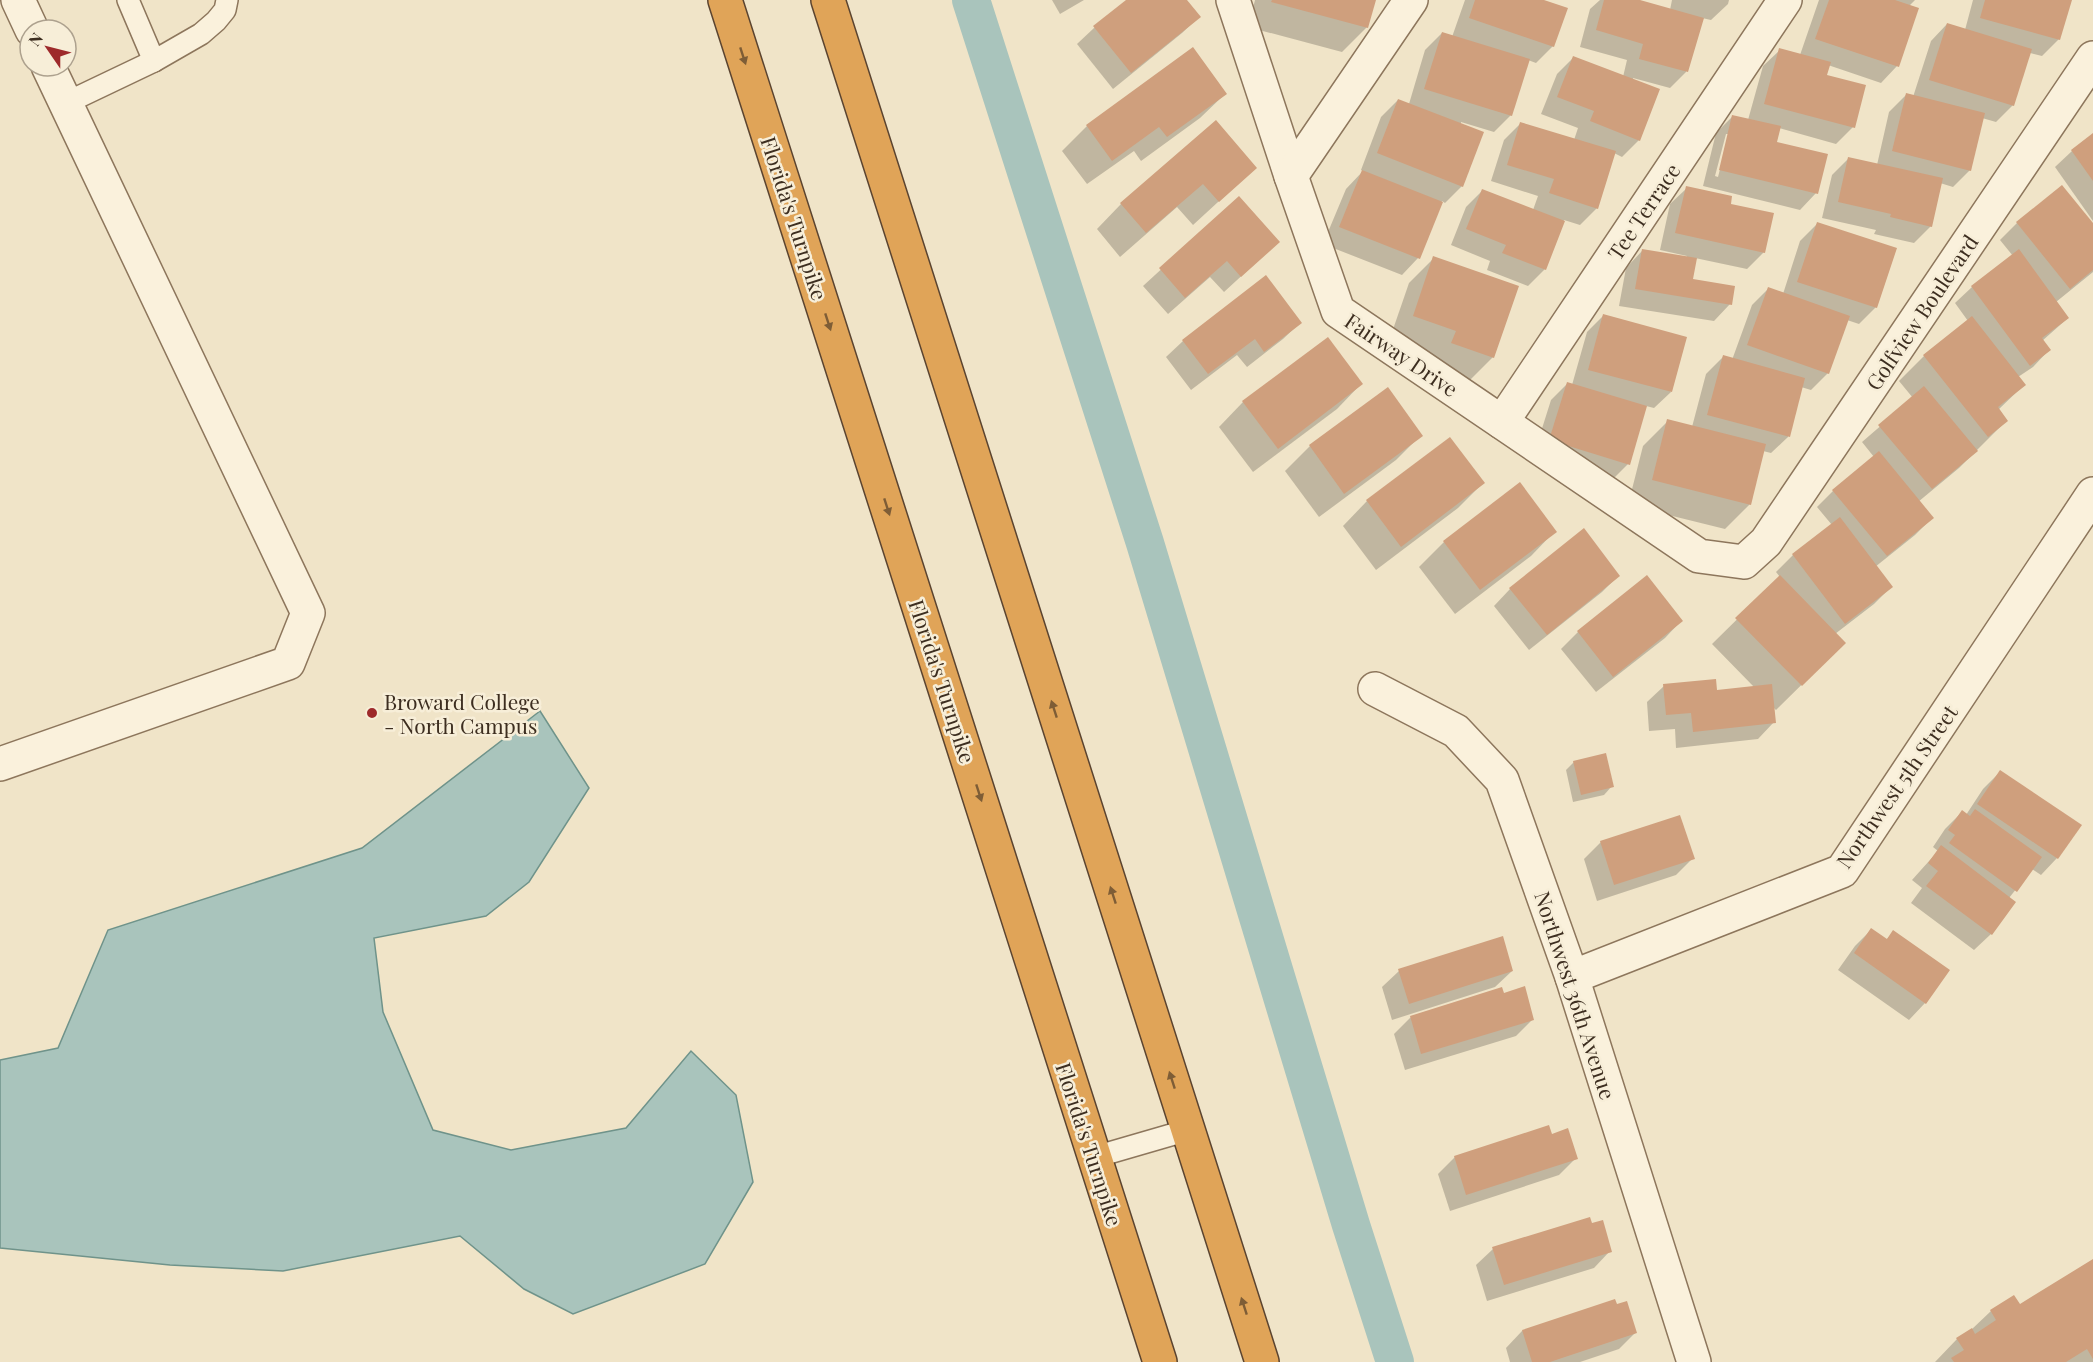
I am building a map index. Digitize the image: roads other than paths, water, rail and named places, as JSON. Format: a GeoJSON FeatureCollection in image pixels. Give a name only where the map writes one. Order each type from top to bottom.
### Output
{"type":"FeatureCollection","features":[{"type":"Feature","properties":{"kind":"highway","name":"Florida's Turnpike"},"geometry":{"type":"LineString","coordinates":[[725,0],[1160,1362]]}},
{"type":"Feature","properties":{"kind":"highway"},"geometry":{"type":"LineString","coordinates":[[828,0],[1262,1362]]}},
{"type":"Feature","properties":{"kind":"street"},"geometry":{"type":"LineString","coordinates":[[18,0],[26,18]]}},
{"type":"Feature","properties":{"kind":"street","name":"Fairway Drive"},"geometry":{"type":"LineString","coordinates":[[1233,0],[1338,311],[1698,556],[1744,562]]}},
{"type":"Feature","properties":{"kind":"street"},"geometry":{"type":"LineString","coordinates":[[1291,176],[1411,0]]}},
{"type":"Feature","properties":{"kind":"street","name":"Tee Terrace"},"geometry":{"type":"LineString","coordinates":[[1502,422],[1785,0]]}},
{"type":"Feature","properties":{"kind":"street","name":"Golfview Boulevard"},"geometry":{"type":"LineString","coordinates":[[1744,562],[1766,542],[2093,58]]}},
{"type":"Feature","properties":{"kind":"street"},"geometry":{"type":"LineString","coordinates":[[0,764],[288,663],[308,613],[54,78]]}},
{"type":"Feature","properties":{"kind":"street","name":"Northwest 5th Street"},"geometry":{"type":"LineString","coordinates":[[1572,977],[1842,871],[2093,494]]}},
{"type":"Feature","properties":{"kind":"street","name":"Northwest 36th Avenue"},"geometry":{"type":"LineString","coordinates":[[1375,689],[1456,731],[1502,780],[1572,977],[1694,1362]]}},
{"type":"Feature","properties":{"kind":"lane"},"geometry":{"type":"LineString","coordinates":[[128,0],[154,61]]}},
{"type":"Feature","properties":{"kind":"lane"},"geometry":{"type":"LineString","coordinates":[[66,104],[154,61],[201,34],[225,10],[227,0]]}},
{"type":"Feature","properties":{"kind":"lane"},"geometry":{"type":"LineString","coordinates":[[1095,1157],[1188,1130]]}},
{"type":"Feature","properties":{"kind":"water"},"geometry":{"type":"Polygon","coordinates":[[[540,711],[589,788],[529,882],[486,916],[374,938],[383,1012],[433,1130],[511,1150],[626,1128],[691,1051],[736,1095],[753,1182],[705,1264],[573,1314],[524,1289],[460,1236],[283,1271],[170,1265],[0,1248],[0,1060],[58,1048],[108,930],[362,848],[540,711]]]}},
{"type":"Feature","properties":{"kind":"waterway"},"geometry":{"type":"LineString","coordinates":[[971,0],[1145,543],[1351,1225],[1395,1362]]}},
{"type":"Feature","properties":{"kind":"place","name":"Broward College - North Campus"},"geometry":{"type":"Point","coordinates":[372,713]}}]}
